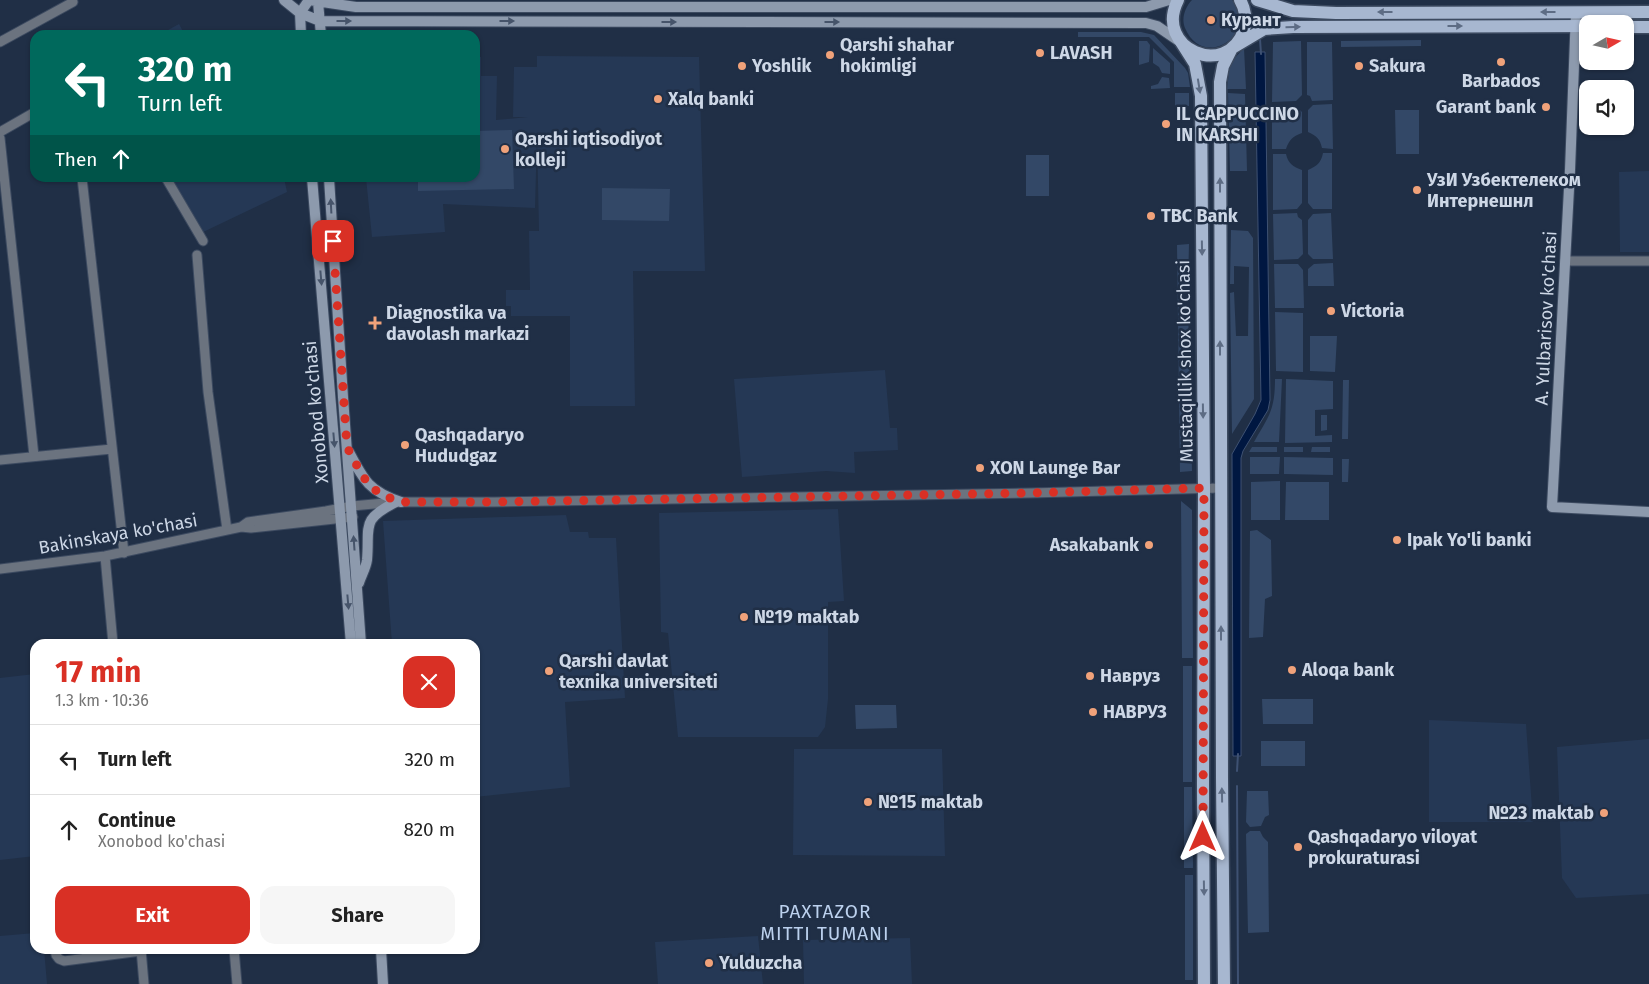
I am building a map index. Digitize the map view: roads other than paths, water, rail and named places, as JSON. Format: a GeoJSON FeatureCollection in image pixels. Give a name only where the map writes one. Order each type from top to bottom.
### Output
{"type":"FeatureCollection","features":[{"type":"Feature","properties":{"kind":"main road"},"geometry":{"type":"LineString","coordinates":[[284,0],[300,13],[320,20],[1146,22],[1166,30],[1189,50],[1211,56],[1222,54],[1264,29],[1293,27],[1579,26]]}},
{"type":"Feature","properties":{"kind":"main road"},"geometry":{"type":"LineString","coordinates":[[312,1],[356,7],[918,8],[1146,7],[1169,0]]}},
{"type":"Feature","properties":{"kind":"main road","name":"Mustaqillik shox ko'chasi"},"geometry":{"type":"LineString","coordinates":[[1178,0],[1174,11],[1173,22],[1175,32],[1195,64],[1200,96],[1204,488],[1204,984]]}},
{"type":"Feature","properties":{"kind":"main road","name":"Mustaqillik shox ko'chasi"},"geometry":{"type":"LineString","coordinates":[[1224,984],[1220,92],[1223,66],[1245,28],[1245,15],[1240,0]]}},
{"type":"Feature","properties":{"kind":"main road"},"geometry":{"type":"LineString","coordinates":[[1257,0],[1292,10],[1328,12],[1649,12]]}},
{"type":"Feature","properties":{"kind":"main road"},"geometry":{"type":"LineString","coordinates":[[300,13],[312,1]]}},
{"type":"Feature","properties":{"kind":"main road"},"geometry":{"type":"LineString","coordinates":[[312,1],[320,20],[321,30]]}},
{"type":"Feature","properties":{"kind":"main road","name":"A. Yulbarisov ko'chasi"},"geometry":{"type":"LineString","coordinates":[[1576,12],[1579,19]]}},
{"type":"Feature","properties":{"kind":"main road"},"geometry":{"type":"LineString","coordinates":[[300,13],[302,30]]}},
{"type":"Feature","properties":{"kind":"main road"},"geometry":{"type":"LineString","coordinates":[[1634,27],[1649,27]]}},
{"type":"Feature","properties":{"kind":"main road","name":"A. Yulbarisov ko'chasi"},"geometry":{"type":"LineString","coordinates":[[1579,67],[1565,261],[1552,507],[1649,512]]}},
{"type":"Feature","properties":{"kind":"main road","name":"Xonobod ko'chasi"},"geometry":{"type":"LineString","coordinates":[[312,182],[351,639]]}},
{"type":"Feature","properties":{"kind":"main road","name":"Xonobod ko'chasi"},"geometry":{"type":"LineString","coordinates":[[329,182],[362,639]]}},
{"type":"Feature","properties":{"kind":"main road"},"geometry":{"type":"LineString","coordinates":[[347,447],[362,475],[371,487],[384,496],[399,502]]}},
{"type":"Feature","properties":{"kind":"main road"},"geometry":{"type":"LineString","coordinates":[[357,586],[367,562],[366,538],[369,522],[380,510],[399,502]]}},
{"type":"Feature","properties":{"kind":"main road"},"geometry":{"type":"LineString","coordinates":[[381,954],[383,984]]}},
{"type":"Feature","properties":{"kind":"street"},"geometry":{"type":"LineString","coordinates":[[0,42],[73,2]]}},
{"type":"Feature","properties":{"kind":"street"},"geometry":{"type":"LineString","coordinates":[[0,132],[30,115]]}},
{"type":"Feature","properties":{"kind":"street"},"geometry":{"type":"LineString","coordinates":[[0,138],[34,456]]}},
{"type":"Feature","properties":{"kind":"street"},"geometry":{"type":"LineString","coordinates":[[82,182],[124,553]]}},
{"type":"Feature","properties":{"kind":"street"},"geometry":{"type":"LineString","coordinates":[[168,182],[203,241]]}},
{"type":"Feature","properties":{"kind":"street"},"geometry":{"type":"LineString","coordinates":[[197,254],[208,392],[227,530]]}},
{"type":"Feature","properties":{"kind":"street"},"geometry":{"type":"LineString","coordinates":[[1565,261],[1649,261]]}},
{"type":"Feature","properties":{"kind":"street"},"geometry":{"type":"LineString","coordinates":[[0,460],[112,449]]}},
{"type":"Feature","properties":{"kind":"street"},"geometry":{"type":"LineString","coordinates":[[340,513],[352,506],[399,502],[1030,493],[1221,488]]}},
{"type":"Feature","properties":{"kind":"street","name":"Bakinskaya ko'chasi"},"geometry":{"type":"LineString","coordinates":[[0,569],[124,553],[241,527],[248,522],[340,513],[353,517]]}},
{"type":"Feature","properties":{"kind":"street"},"geometry":{"type":"LineString","coordinates":[[105,556],[113,639]]}},
{"type":"Feature","properties":{"kind":"street"},"geometry":{"type":"LineString","coordinates":[[56,954],[59,960],[64,961],[113,954]]}},
{"type":"Feature","properties":{"kind":"street"},"geometry":{"type":"LineString","coordinates":[[141,954],[144,984]]}},
{"type":"Feature","properties":{"kind":"street"},"geometry":{"type":"LineString","coordinates":[[234,954],[237,984]]}},
{"type":"Feature","properties":{"kind":"waterway"},"geometry":{"type":"LineString","coordinates":[[1260,39],[1261,54]]}},
{"type":"Feature","properties":{"kind":"waterway"},"geometry":{"type":"LineString","coordinates":[[1237,771],[1238,754]]}},
{"type":"Feature","properties":{"kind":"waterway"},"geometry":{"type":"LineString","coordinates":[[1237,786],[1238,984]]}},
{"type":"Feature","properties":{"kind":"place","name":"Курант"},"geometry":{"type":"Point","coordinates":[1211,20]}},
{"type":"Feature","properties":{"kind":"place","name":"LAVASH"},"geometry":{"type":"Point","coordinates":[1040,53]}},
{"type":"Feature","properties":{"kind":"place","name":"Qarshi shahar hokimligi"},"geometry":{"type":"Point","coordinates":[830,55]}},
{"type":"Feature","properties":{"kind":"place","name":"Barbados"},"geometry":{"type":"Point","coordinates":[1501,62]}},
{"type":"Feature","properties":{"kind":"place","name":"Yoshlik"},"geometry":{"type":"Point","coordinates":[742,66]}},
{"type":"Feature","properties":{"kind":"place","name":"Sakura"},"geometry":{"type":"Point","coordinates":[1359,66]}},
{"type":"Feature","properties":{"kind":"place","name":"Xalq banki"},"geometry":{"type":"Point","coordinates":[658,99]}},
{"type":"Feature","properties":{"kind":"place","name":"Garant bank"},"geometry":{"type":"Point","coordinates":[1546,107]}},
{"type":"Feature","properties":{"kind":"place","name":"IL CAPPUCCINO IN KARSHI"},"geometry":{"type":"Point","coordinates":[1166,124]}},
{"type":"Feature","properties":{"kind":"place","name":"Qarshi iqtisodiyot kolleji"},"geometry":{"type":"Point","coordinates":[505,149]}},
{"type":"Feature","properties":{"kind":"place","name":"УзИ Узбектелеком Интернешнл"},"geometry":{"type":"Point","coordinates":[1417,190]}},
{"type":"Feature","properties":{"kind":"place","name":"TBC Bank"},"geometry":{"type":"Point","coordinates":[1151,216]}},
{"type":"Feature","properties":{"kind":"place","name":"Victoria"},"geometry":{"type":"Point","coordinates":[1331,311]}},
{"type":"Feature","properties":{"kind":"place","name":"Diagnostika va davolash markazi"},"geometry":{"type":"Point","coordinates":[375,323]}},
{"type":"Feature","properties":{"kind":"place","name":"Qashqadaryo Hududgaz"},"geometry":{"type":"Point","coordinates":[405,445]}},
{"type":"Feature","properties":{"kind":"place","name":"XON Launge Bar"},"geometry":{"type":"Point","coordinates":[980,468]}},
{"type":"Feature","properties":{"kind":"place","name":"Ipak Yo'li banki"},"geometry":{"type":"Point","coordinates":[1397,540]}},
{"type":"Feature","properties":{"kind":"place","name":"Asakabank"},"geometry":{"type":"Point","coordinates":[1149,545]}},
{"type":"Feature","properties":{"kind":"place","name":"№19 maktab"},"geometry":{"type":"Point","coordinates":[744,617]}},
{"type":"Feature","properties":{"kind":"place","name":"Aloqa bank"},"geometry":{"type":"Point","coordinates":[1292,670]}},
{"type":"Feature","properties":{"kind":"place","name":"Qarshi davlat texnika universiteti"},"geometry":{"type":"Point","coordinates":[549,671]}},
{"type":"Feature","properties":{"kind":"place","name":"Навруз"},"geometry":{"type":"Point","coordinates":[1090,676]}},
{"type":"Feature","properties":{"kind":"place","name":"НАВРУЗ"},"geometry":{"type":"Point","coordinates":[1093,712]}},
{"type":"Feature","properties":{"kind":"place","name":"№15 maktab"},"geometry":{"type":"Point","coordinates":[868,802]}},
{"type":"Feature","properties":{"kind":"place","name":"№23 maktab"},"geometry":{"type":"Point","coordinates":[1604,813]}},
{"type":"Feature","properties":{"kind":"place","name":"Qashqadaryo viloyat prokuraturasi"},"geometry":{"type":"Point","coordinates":[1298,847]}},
{"type":"Feature","properties":{"kind":"place","name":"Yulduzcha"},"geometry":{"type":"Point","coordinates":[709,963]}},
{"type":"Feature","properties":{"kind":"district","name":"PAXTAZOR MITTI TUMANI"},"geometry":{"type":"Point","coordinates":[825,922]}}]}
